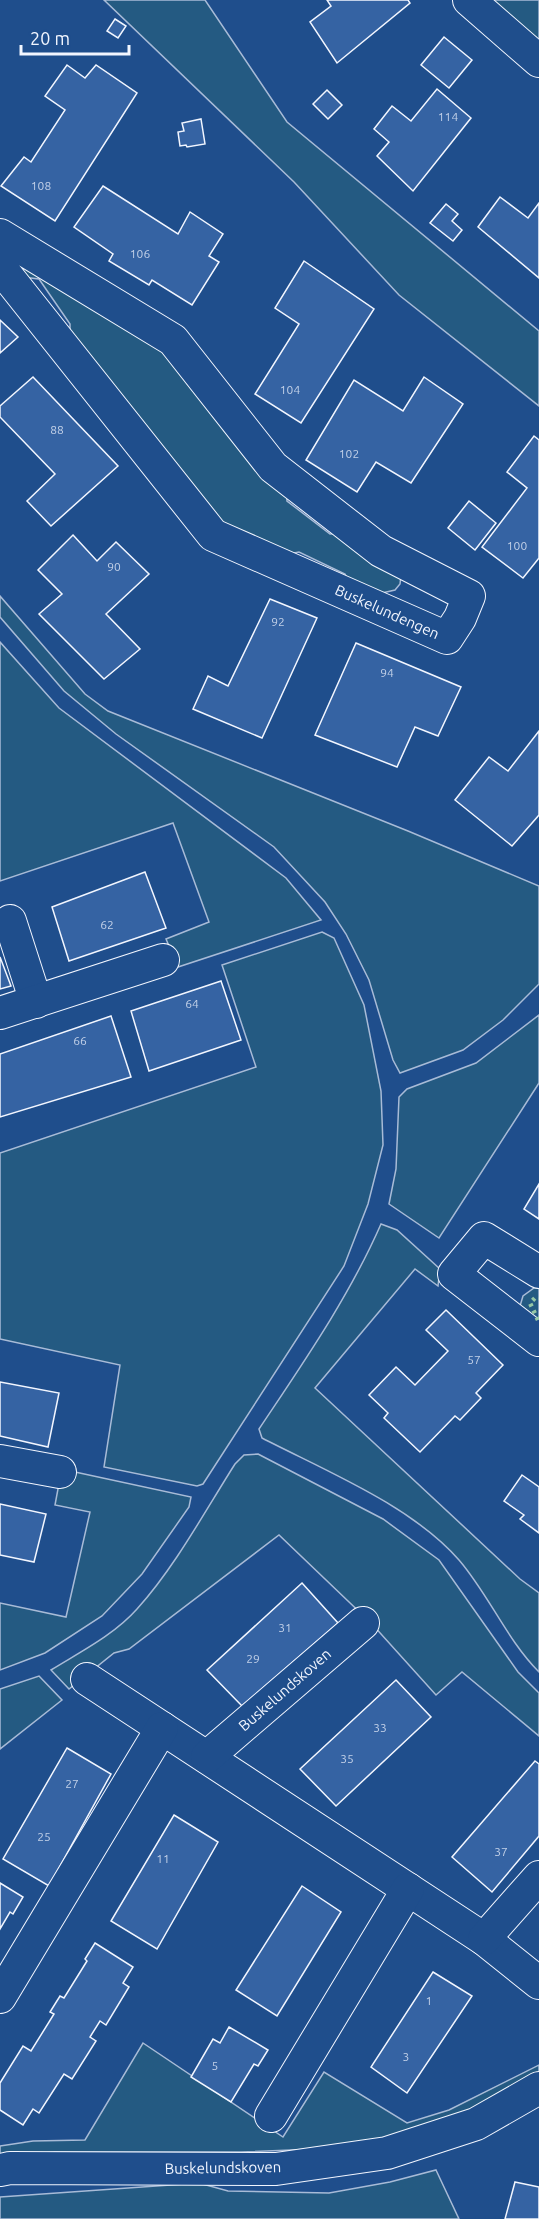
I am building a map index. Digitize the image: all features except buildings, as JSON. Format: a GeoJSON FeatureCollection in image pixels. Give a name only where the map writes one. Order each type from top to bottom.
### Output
{"type":"FeatureCollection","features":[{"type":"Feature","properties":{"kind":"street"},"geometry":{"type":"LineString","coordinates":[[469,0],[539,61]]}},
{"type":"Feature","properties":{"kind":"street","name":"Buskelundengen"},"geometry":{"type":"LineString","coordinates":[[0,235],[172,340],[273,467],[381,551],[469,596],[460,618],[447,638],[213,535],[0,267]]}},
{"type":"Feature","properties":{"kind":"street"},"geometry":{"type":"LineString","coordinates":[[10,921],[36,1002]]}},
{"type":"Feature","properties":{"kind":"street"},"geometry":{"type":"LineString","coordinates":[[0,1013],[163,960]]}},
{"type":"Feature","properties":{"kind":"street"},"geometry":{"type":"LineString","coordinates":[[539,1272],[484,1238],[454,1274],[539,1340]]}},
{"type":"Feature","properties":{"kind":"street"},"geometry":{"type":"LineString","coordinates":[[0,1461],[60,1472]]}},
{"type":"Feature","properties":{"kind":"street","name":"Buskelundskoven"},"geometry":{"type":"LineString","coordinates":[[207,1757],[363,1623]]}},
{"type":"Feature","properties":{"kind":"street"},"geometry":{"type":"LineString","coordinates":[[87,1679],[484,1939],[539,1983]]}},
{"type":"Feature","properties":{"kind":"street"},"geometry":{"type":"LineString","coordinates":[[0,1997],[162,1728]]}},
{"type":"Feature","properties":{"kind":"street"},"geometry":{"type":"LineString","coordinates":[[484,1939],[539,1877]]}},
{"type":"Feature","properties":{"kind":"street"},"geometry":{"type":"LineString","coordinates":[[271,2116],[408,1889]]}},
{"type":"Feature","properties":{"kind":"street","name":"Buskelundskoven"},"geometry":{"type":"LineString","coordinates":[[0,2170],[10,2168],[276,2169],[387,2153],[476,2124],[539,2088]]}},
{"type":"Feature","properties":{"kind":"shaded area"},"geometry":{"type":"Polygon","coordinates":[[[104,0],[205,0],[287,122],[539,331],[539,406],[399,295],[294,182],[104,0]]]}},
{"type":"Feature","properties":{"kind":"shaded area"},"geometry":{"type":"Polygon","coordinates":[[[492,0],[539,0],[539,44],[492,0]]]}},
{"type":"Feature","properties":{"kind":"shaded area"},"geometry":{"type":"Polygon","coordinates":[[[19,257],[146,331],[286,488],[287,501],[330,534],[345,533],[401,575],[400,584],[395,590],[382,593],[351,586],[345,574],[299,552],[278,556],[224,528],[70,339],[70,324],[39,279],[22,277],[16,265],[19,257]]]}},
{"type":"Feature","properties":{"kind":"shaded area"},"geometry":{"type":"Polygon","coordinates":[[[0,596],[85,694],[108,711],[539,886],[539,984],[503,1020],[463,1050],[400,1073],[393,1060],[369,980],[346,934],[325,902],[274,847],[116,734],[64,691],[0,617],[0,596]]]}},
{"type":"Feature","properties":{"kind":"shaded area"},"geometry":{"type":"Polygon","coordinates":[[[0,642],[59,708],[286,878],[321,920],[178,967],[166,939],[209,922],[173,823],[0,881],[0,642]]]}},
{"type":"Feature","properties":{"kind":"shaded area"},"geometry":{"type":"Polygon","coordinates":[[[322,932],[334,938],[364,1005],[381,1091],[383,1145],[368,1204],[344,1266],[203,1484],[197,1486],[104,1467],[120,1365],[0,1339],[0,1153],[256,1067],[222,965],[322,932]]]}},
{"type":"Feature","properties":{"kind":"shaded area"},"geometry":{"type":"Polygon","coordinates":[[[539,1015],[539,1083],[439,1238],[389,1204],[396,1169],[399,1097],[407,1089],[476,1063],[539,1015]]]}},
{"type":"Feature","properties":{"kind":"shaded area"},"geometry":{"type":"Polygon","coordinates":[[[381,1224],[397,1230],[440,1269],[438,1286],[415,1269],[315,1388],[520,1579],[539,1593],[539,1672],[517,1646],[470,1574],[440,1541],[393,1506],[262,1438],[259,1429],[340,1304],[381,1224]]]}},
{"type":"Feature","properties":{"kind":"shaded area"},"geometry":{"type":"Polygon","coordinates":[[[534,1288],[539,1288],[539,1324],[520,1306],[523,1296],[534,1288]]]}},
{"type":"Feature","properties":{"kind":"shaded area"},"geometry":{"type":"Polygon","coordinates":[[[258,1454],[383,1519],[439,1560],[518,1672],[539,1693],[539,1736],[462,1672],[436,1695],[372,1624],[279,1535],[129,1649],[114,1653],[69,1689],[51,1670],[107,1635],[137,1609],[177,1557],[235,1464],[244,1455],[258,1454]]]}},
{"type":"Feature","properties":{"kind":"shaded area"},"geometry":{"type":"Polygon","coordinates":[[[75,1472],[191,1497],[189,1507],[142,1574],[102,1616],[45,1653],[0,1670],[0,1603],[66,1617],[90,1512],[55,1505],[60,1478],[75,1472]]]}},
{"type":"Feature","properties":{"kind":"shaded area"},"geometry":{"type":"Polygon","coordinates":[[[39,1676],[62,1700],[0,1749],[0,1689],[39,1676]]]}},
{"type":"Feature","properties":{"kind":"shaded area"},"geometry":{"type":"Polygon","coordinates":[[[143,2043],[283,2137],[324,2072],[407,2123],[449,2110],[539,2065],[539,2077],[479,2108],[402,2134],[340,2148],[241,2152],[55,2152],[0,2157],[0,2146],[33,2141],[85,2140],[143,2043]]]}},
{"type":"Feature","properties":{"kind":"shaded area"},"geometry":{"type":"Polygon","coordinates":[[[436,2170],[459,2219],[0,2219],[0,2197],[199,2183],[228,2191],[329,2193],[390,2182],[436,2170]]]}},
{"type":"Feature","properties":{"kind":"hedge"},"geometry":{"type":"LineString","coordinates":[[538,1320],[530,1303],[536,1297],[539,1298]]}}]}
